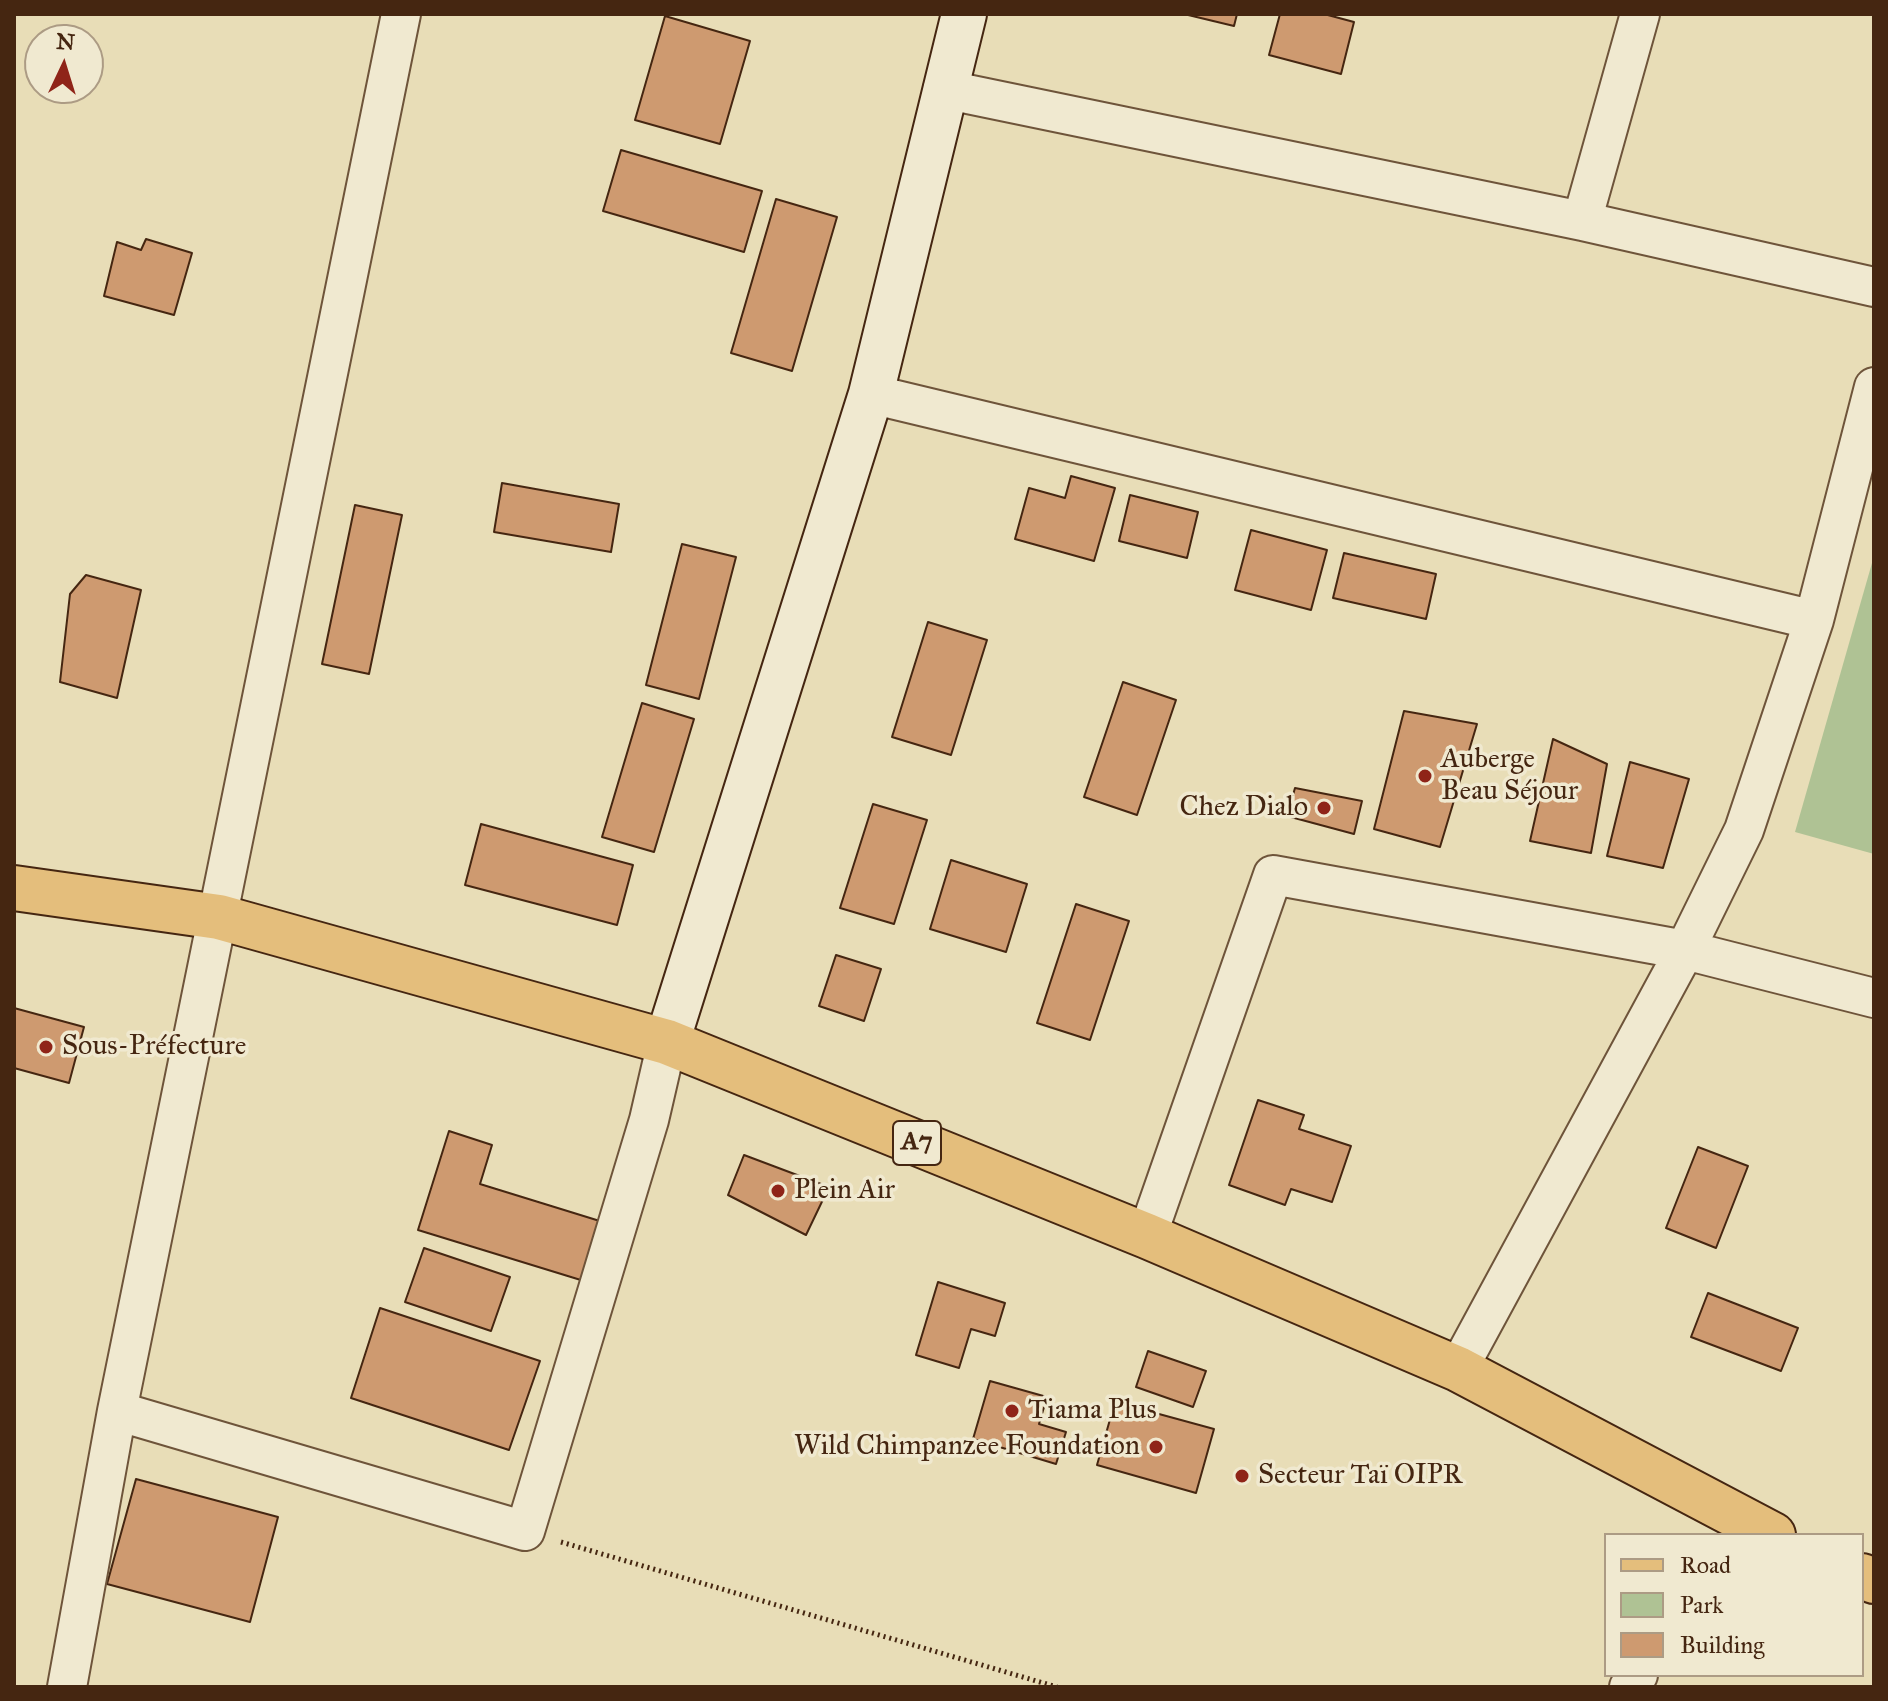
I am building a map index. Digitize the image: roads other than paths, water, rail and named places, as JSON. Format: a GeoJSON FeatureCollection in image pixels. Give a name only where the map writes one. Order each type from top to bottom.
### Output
{"type":"FeatureCollection","features":[{"type":"Feature","properties":{"kind":"main road","name":"A7"},"geometry":{"type":"LineString","coordinates":[[14,888],[219,917],[667,1042],[1147,1236],[1458,1369],[1753,1531]]}},
{"type":"Feature","properties":{"kind":"street"},"geometry":{"type":"LineString","coordinates":[[67,1687],[117,1411],[401,14]]}},
{"type":"Feature","properties":{"kind":"street"},"geometry":{"type":"LineString","coordinates":[[117,1411],[525,1531],[649,1120],[667,1042],[871,394],[943,89],[964,14]]}},
{"type":"Feature","properties":{"kind":"street"},"geometry":{"type":"LineString","coordinates":[[1582,221],[1640,14]]}},
{"type":"Feature","properties":{"kind":"street"},"geometry":{"type":"LineString","coordinates":[[943,89],[1582,221],[1874,287]]}},
{"type":"Feature","properties":{"kind":"street"},"geometry":{"type":"LineString","coordinates":[[1458,1369],[1685,950],[1744,830],[1814,620],[1874,387]]}},
{"type":"Feature","properties":{"kind":"street"},"geometry":{"type":"LineString","coordinates":[[871,394],[1814,620]]}},
{"type":"Feature","properties":{"kind":"street"},"geometry":{"type":"LineString","coordinates":[[1147,1236],[1273,875],[1685,950],[1874,998]]}},
{"type":"Feature","properties":{"kind":"place","name":"Auberge Beau Séjour"},"geometry":{"type":"Point","coordinates":[1425,776]}},
{"type":"Feature","properties":{"kind":"place","name":"Chez Dialo"},"geometry":{"type":"Point","coordinates":[1324,808]}},
{"type":"Feature","properties":{"kind":"place","name":"Sous-Préfecture"},"geometry":{"type":"Point","coordinates":[46,1047]}},
{"type":"Feature","properties":{"kind":"place","name":"Plein Air"},"geometry":{"type":"Point","coordinates":[778,1191]}},
{"type":"Feature","properties":{"kind":"place","name":"Tiama Plus"},"geometry":{"type":"Point","coordinates":[1012,1411]}},
{"type":"Feature","properties":{"kind":"place","name":"Wild Chimpanzee Foundation"},"geometry":{"type":"Point","coordinates":[1156,1447]}},
{"type":"Feature","properties":{"kind":"place","name":"Secteur Taï OIPR"},"geometry":{"type":"Point","coordinates":[1242,1476]}}]}
